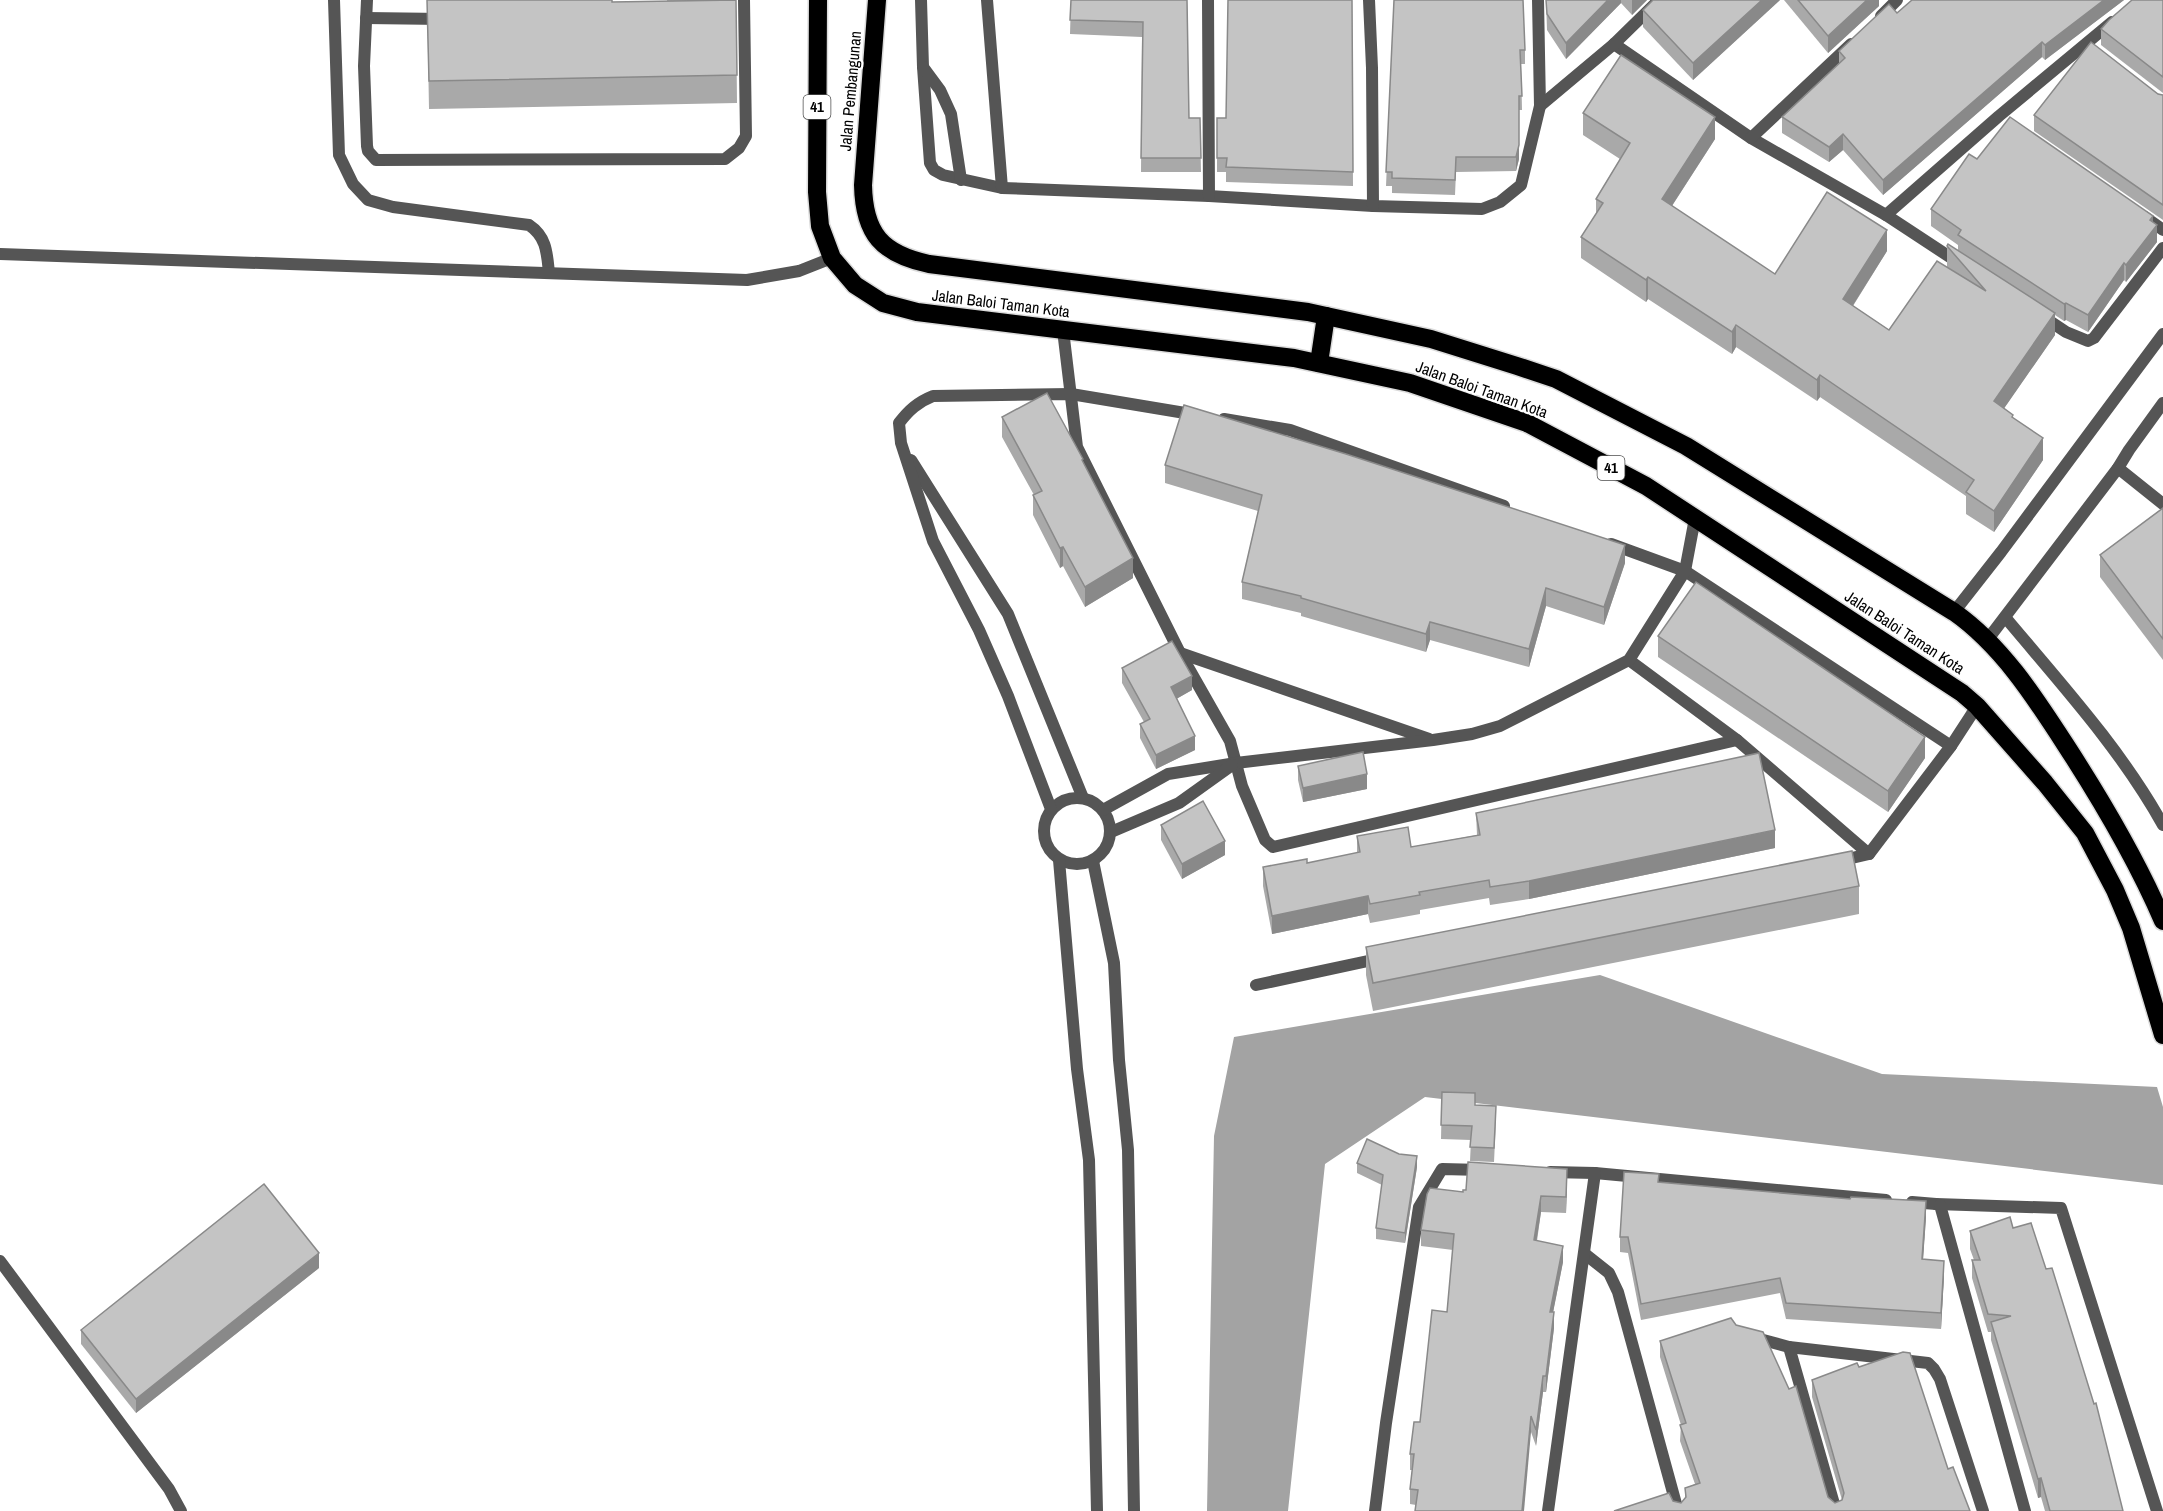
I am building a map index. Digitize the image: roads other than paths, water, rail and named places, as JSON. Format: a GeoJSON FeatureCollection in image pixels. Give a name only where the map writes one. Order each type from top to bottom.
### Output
{"type":"FeatureCollection","features":[{"type":"Feature","properties":{"kind":"highway","name":"Jalan Pembangunan"},"geometry":{"type":"LineString","coordinates":[[818,0],[819,214]]}},
{"type":"Feature","properties":{"kind":"highway","name":"Jalan Pembangunan"},"geometry":{"type":"LineString","coordinates":[[862,185],[877,0]]}},
{"type":"Feature","properties":{"kind":"highway","name":"Jalan Baloi Taman Kota"},"geometry":{"type":"LineString","coordinates":[[862,185],[863,208],[872,230],[887,248],[906,259],[929,264],[1308,312],[1431,339],[1556,379],[1686,446],[1954,612],[1988,639],[2043,710],[2103,803],[2146,881],[2163,921]]}},
{"type":"Feature","properties":{"kind":"highway","name":"Jalan Baloi Taman Kota"},"geometry":{"type":"LineString","coordinates":[[819,214],[820,226],[832,258],[855,285],[883,303],[917,312],[1294,358],[1410,382],[1527,423],[1646,486],[1962,693],[1977,706],[2085,832],[2131,928],[2163,1035]]}},
{"type":"Feature","properties":{"kind":"highway"},"geometry":{"type":"LineString","coordinates":[[1319,363],[1326,316]]}},
{"type":"Feature","properties":{"kind":"street"},"geometry":{"type":"LineString","coordinates":[[334,0],[339,155],[353,184],[368,200],[393,207],[529,225],[537,231],[545,245],[549,273]]}},
{"type":"Feature","properties":{"kind":"street"},"geometry":{"type":"LineString","coordinates":[[367,0],[364,66],[367,146],[371,156],[376,160],[725,159],[739,148],[746,136],[739,19],[744,0]]}},
{"type":"Feature","properties":{"kind":"street"},"geometry":{"type":"LineString","coordinates":[[921,0],[930,163],[934,170],[942,176],[1002,188],[1482,209],[1500,202],[1521,185],[1540,106],[1538,0]]}},
{"type":"Feature","properties":{"kind":"street"},"geometry":{"type":"LineString","coordinates":[[987,0],[1002,188]]}},
{"type":"Feature","properties":{"kind":"street"},"geometry":{"type":"LineString","coordinates":[[1208,0],[1209,196]]}},
{"type":"Feature","properties":{"kind":"street"},"geometry":{"type":"LineString","coordinates":[[1370,0],[1373,206]]}},
{"type":"Feature","properties":{"kind":"street"},"geometry":{"type":"LineString","coordinates":[[1540,106],[1614,44],[1659,0]]}},
{"type":"Feature","properties":{"kind":"street"},"geometry":{"type":"LineString","coordinates":[[1751,138],[1897,0]]}},
{"type":"Feature","properties":{"kind":"street"},"geometry":{"type":"LineString","coordinates":[[1886,215],[2091,47],[2121,15]]}},
{"type":"Feature","properties":{"kind":"street"},"geometry":{"type":"LineString","coordinates":[[366,18],[458,19]]}},
{"type":"Feature","properties":{"kind":"street"},"geometry":{"type":"LineString","coordinates":[[1614,44],[1751,138],[1886,215],[1966,267]]}},
{"type":"Feature","properties":{"kind":"street"},"geometry":{"type":"LineString","coordinates":[[923,67],[940,90],[951,114],[961,180]]}},
{"type":"Feature","properties":{"kind":"street"},"geometry":{"type":"LineString","coordinates":[[2134,210],[2163,230]]}},
{"type":"Feature","properties":{"kind":"street"},"geometry":{"type":"LineString","coordinates":[[2036,312],[2066,332],[2088,341],[2094,338],[2163,248]]}},
{"type":"Feature","properties":{"kind":"street"},"geometry":{"type":"LineString","coordinates":[[0,254],[747,280],[799,271],[832,258]]}},
{"type":"Feature","properties":{"kind":"street"},"geometry":{"type":"LineString","coordinates":[[1063,330],[1077,447],[1180,653],[1230,741],[1242,786],[1264,840],[1273,847],[1737,740]]}},
{"type":"Feature","properties":{"kind":"street"},"geometry":{"type":"LineString","coordinates":[[1954,612],[2163,334]]}},
{"type":"Feature","properties":{"kind":"street"},"geometry":{"type":"LineString","coordinates":[[1051,809],[1008,696],[983,639],[933,541],[901,443],[899,423],[921,400],[933,396],[1071,394],[1290,430],[1516,510]]}},
{"type":"Feature","properties":{"kind":"street"},"geometry":{"type":"LineString","coordinates":[[1988,639],[2118,468],[2163,403]]}},
{"type":"Feature","properties":{"kind":"street"},"geometry":{"type":"LineString","coordinates":[[901,443],[1008,614],[1083,798]]}},
{"type":"Feature","properties":{"kind":"street"},"geometry":{"type":"LineString","coordinates":[[2118,468],[2163,504]]}},
{"type":"Feature","properties":{"kind":"street"},"geometry":{"type":"LineString","coordinates":[[1103,810],[1168,774],[1236,763],[1433,740],[1472,734],[1500,726],[1629,660],[1685,571],[1695,518]]}},
{"type":"Feature","properties":{"kind":"street"},"geometry":{"type":"LineString","coordinates":[[1595,538],[1685,571],[1951,746]]}},
{"type":"Feature","properties":{"kind":"street"},"geometry":{"type":"LineString","coordinates":[[2005,617],[2110,743],[2145,792],[2163,825]]}},
{"type":"Feature","properties":{"kind":"street"},"geometry":{"type":"LineString","coordinates":[[1180,653],[1433,740]]}},
{"type":"Feature","properties":{"kind":"street"},"geometry":{"type":"LineString","coordinates":[[1629,660],[1737,740],[1869,854]]}},
{"type":"Feature","properties":{"kind":"street"},"geometry":{"type":"LineString","coordinates":[[1823,864],[1869,854],[1951,746],[1977,706]]}},
{"type":"Feature","properties":{"kind":"street"},"geometry":{"type":"LineString","coordinates":[[1111,832],[1179,803],[1236,763]]}},
{"type":"Feature","properties":{"kind":"street"},"geometry":{"type":"LineString","coordinates":[[1072,798],[1083,798],[1094,802],[1109,820],[1111,832],[1102,853],[1093,861],[1082,865],[1059,860],[1050,853],[1043,831],[1045,819],[1051,809],[1072,798]]}},
{"type":"Feature","properties":{"kind":"street"},"geometry":{"type":"LineString","coordinates":[[1059,860],[1077,1069],[1089,1160],[1098,1511]]}},
{"type":"Feature","properties":{"kind":"street"},"geometry":{"type":"LineString","coordinates":[[1093,861],[1114,963],[1119,1060],[1128,1150],[1134,1511]]}},
{"type":"Feature","properties":{"kind":"street"},"geometry":{"type":"LineString","coordinates":[[1257,985],[1395,955]]}},
{"type":"Feature","properties":{"kind":"street"},"geometry":{"type":"LineString","coordinates":[[1375,1511],[1419,1207],[1442,1169],[1489,1170]]}},
{"type":"Feature","properties":{"kind":"street"},"geometry":{"type":"LineString","coordinates":[[1536,1171],[1595,1173],[1938,1204],[2061,1208],[2157,1511]]}},
{"type":"Feature","properties":{"kind":"street"},"geometry":{"type":"LineString","coordinates":[[1548,1511],[1595,1173]]}},
{"type":"Feature","properties":{"kind":"street"},"geometry":{"type":"LineString","coordinates":[[1938,1204],[2025,1511]]}},
{"type":"Feature","properties":{"kind":"street"},"geometry":{"type":"LineString","coordinates":[[1585,1254],[1609,1273],[1618,1292],[1678,1511]]}},
{"type":"Feature","properties":{"kind":"street"},"geometry":{"type":"LineString","coordinates":[[0,1261],[169,1489],[181,1511]]}},
{"type":"Feature","properties":{"kind":"street"},"geometry":{"type":"LineString","coordinates":[[1739,1333],[1790,1347],[1928,1363],[1940,1379],[1983,1511]]}},
{"type":"Feature","properties":{"kind":"street"},"geometry":{"type":"LineString","coordinates":[[1790,1347],[1836,1511]]}}]}
